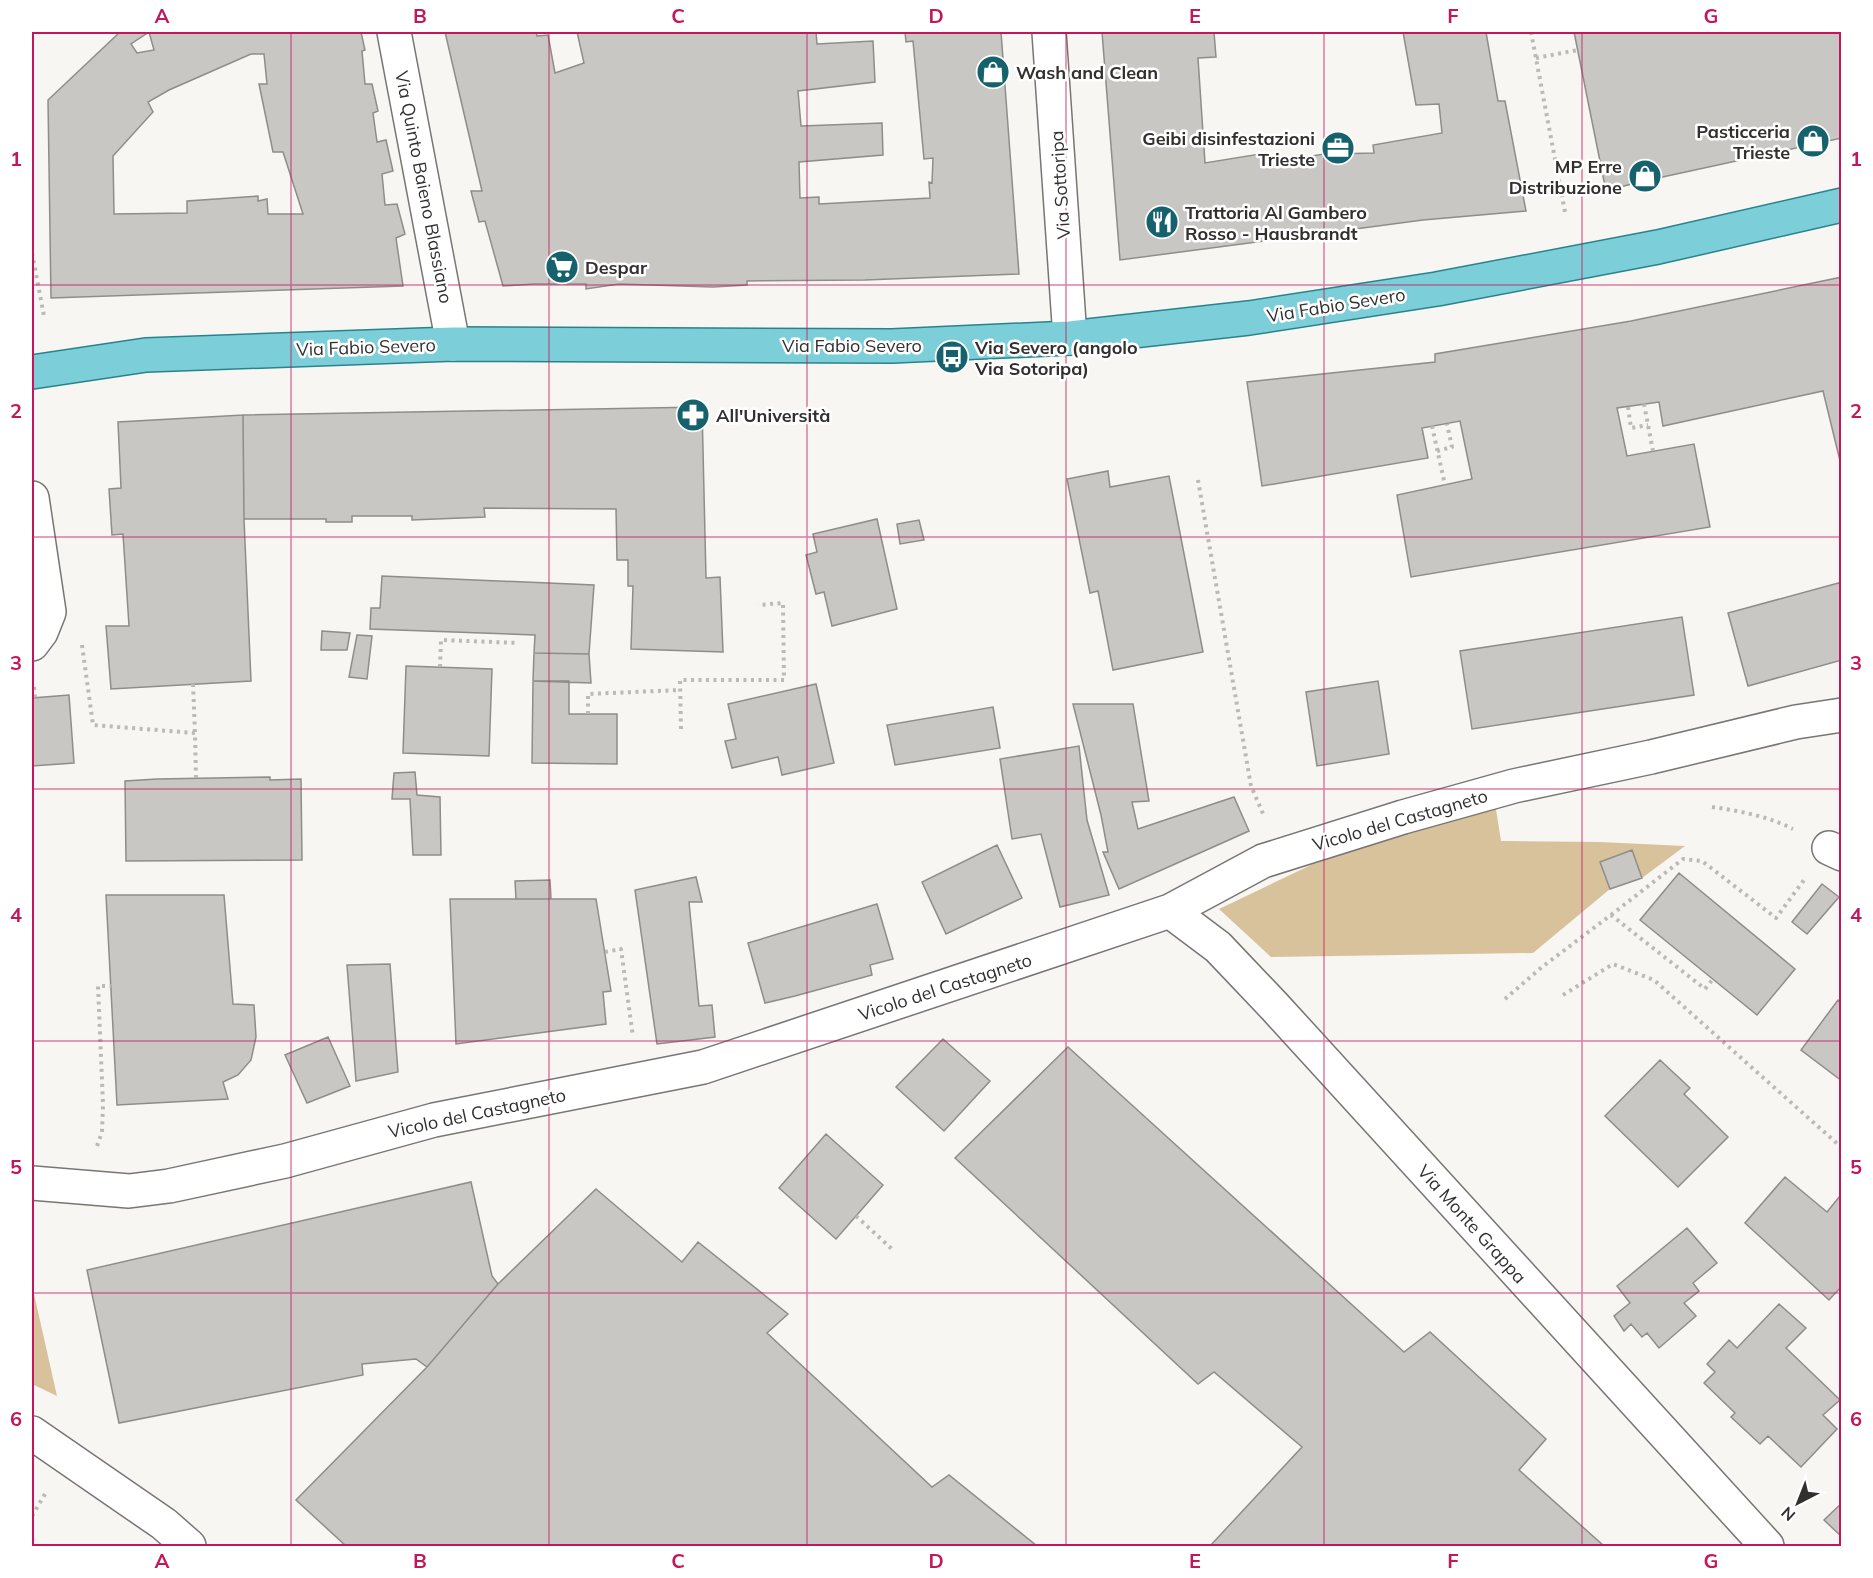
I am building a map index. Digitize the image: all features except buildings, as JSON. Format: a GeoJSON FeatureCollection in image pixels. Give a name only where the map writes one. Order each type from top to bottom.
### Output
{"type":"FeatureCollection","features":[{"type":"Feature","properties":{"kind":"main road","name":"Via Fabio Severo"},"geometry":{"type":"LineString","coordinates":[[32,372],[146,355],[453,344],[892,346],[1070,338],[1249,318],[1437,289],[1658,248],[1842,205]]}},
{"type":"Feature","properties":{"kind":"street","name":"Via Quinto Baieno Blassiano"},"geometry":{"type":"LineString","coordinates":[[394,32],[453,344]]}},
{"type":"Feature","properties":{"kind":"street","name":"Via Sottoripa"},"geometry":{"type":"LineString","coordinates":[[1049,32],[1070,338]]}},
{"type":"Feature","properties":{"kind":"street"},"geometry":{"type":"LineString","coordinates":[[32,498],[50,612],[41,632],[32,644]]}},
{"type":"Feature","properties":{"kind":"street","name":"Vicolo del Castagneto"},"geometry":{"type":"LineString","coordinates":[[32,1182],[129,1191],[169,1186],[285,1161],[434,1120],[703,1067],[1170,911],[1263,861],[1403,817],[1514,786],[1651,757],[1796,722],[1842,715]]}},
{"type":"Feature","properties":{"kind":"street","name":"Via Monte Grappa"},"geometry":{"type":"LineString","coordinates":[[1170,911],[1218,947],[1275,1007],[1767,1546]]}},
{"type":"Feature","properties":{"kind":"street"},"geometry":{"type":"LineString","coordinates":[[32,1433],[164,1524],[189,1546]]}},
{"type":"Feature","properties":{"kind":"path"},"geometry":{"type":"LineString","coordinates":[[1531,32],[1565,212]]}},
{"type":"Feature","properties":{"kind":"path"},"geometry":{"type":"LineString","coordinates":[[1536,58],[1578,50]]}},
{"type":"Feature","properties":{"kind":"path"},"geometry":{"type":"LineString","coordinates":[[32,253],[44,316]]}},
{"type":"Feature","properties":{"kind":"path"},"geometry":{"type":"LineString","coordinates":[[1644,404],[1653,451]]}},
{"type":"Feature","properties":{"kind":"path"},"geometry":{"type":"LineString","coordinates":[[1628,407],[1631,428],[1648,425]]}},
{"type":"Feature","properties":{"kind":"path"},"geometry":{"type":"LineString","coordinates":[[1437,451],[1452,447],[1447,423]]}},
{"type":"Feature","properties":{"kind":"path"},"geometry":{"type":"LineString","coordinates":[[1432,426],[1445,485]]}},
{"type":"Feature","properties":{"kind":"path"},"geometry":{"type":"LineString","coordinates":[[1198,480],[1251,786],[1281,855]]}},
{"type":"Feature","properties":{"kind":"path"},"geometry":{"type":"LineString","coordinates":[[681,729],[680,680],[784,680],[783,603],[758,605]]}},
{"type":"Feature","properties":{"kind":"path"},"geometry":{"type":"LineString","coordinates":[[50,612],[69,621],[78,630],[84,652],[93,725],[195,733]]}},
{"type":"Feature","properties":{"kind":"path"},"geometry":{"type":"LineString","coordinates":[[440,667],[441,640],[518,643]]}},
{"type":"Feature","properties":{"kind":"path"},"geometry":{"type":"LineString","coordinates":[[193,684],[196,778]]}},
{"type":"Feature","properties":{"kind":"path"},"geometry":{"type":"LineString","coordinates":[[588,714],[588,694],[680,690]]}},
{"type":"Feature","properties":{"kind":"path"},"geometry":{"type":"LineString","coordinates":[[1505,999],[1542,967],[1683,859],[1702,861],[1776,918],[1836,851],[1763,817],[1712,807]]}},
{"type":"Feature","properties":{"kind":"path"},"geometry":{"type":"LineString","coordinates":[[1611,915],[1705,989],[1713,979]]}},
{"type":"Feature","properties":{"kind":"path"},"geometry":{"type":"LineString","coordinates":[[605,952],[621,948],[639,1079]]}},
{"type":"Feature","properties":{"kind":"path"},"geometry":{"type":"LineString","coordinates":[[1563,995],[1613,964],[1654,980],[1842,1148]]}},
{"type":"Feature","properties":{"kind":"path"},"geometry":{"type":"LineString","coordinates":[[103,1105],[98,986],[111,986]]}},
{"type":"Feature","properties":{"kind":"path"},"geometry":{"type":"LineString","coordinates":[[856,1216],[893,1250]]}},
{"type":"Feature","properties":{"kind":"path"},"geometry":{"type":"LineString","coordinates":[[32,1516],[48,1490]]}},
{"type":"Feature","properties":{"kind":"shaded area"},"geometry":{"type":"Polygon","coordinates":[[[1495,803],[1501,841],[1685,846],[1642,878],[1632,850],[1600,862],[1610,889],[1533,953],[1271,957],[1219,909],[1311,865],[1495,803]]]}},
{"type":"Feature","properties":{"kind":"shaded area"},"geometry":{"type":"Polygon","coordinates":[[[32,1285],[57,1396],[32,1384],[32,1285]]]}},
{"type":"Feature","properties":{"kind":"place","name":"Wash and Clean"},"geometry":{"type":"Point","coordinates":[993,72]}},
{"type":"Feature","properties":{"kind":"place","name":"Pasticceria Trieste"},"geometry":{"type":"Point","coordinates":[1813,141]}},
{"type":"Feature","properties":{"kind":"place","name":"Geibi disinfestazioni Trieste"},"geometry":{"type":"Point","coordinates":[1338,148]}},
{"type":"Feature","properties":{"kind":"place","name":"MP Erre Distribuzione"},"geometry":{"type":"Point","coordinates":[1645,176]}},
{"type":"Feature","properties":{"kind":"place","name":"Trattoria Al Gambero Rosso - Hausbrandt"},"geometry":{"type":"Point","coordinates":[1162,222]}},
{"type":"Feature","properties":{"kind":"place","name":"Despar"},"geometry":{"type":"Point","coordinates":[562,267]}},
{"type":"Feature","properties":{"kind":"place","name":"Via Severo (angolo Via Sotoripa)"},"geometry":{"type":"Point","coordinates":[952,357]}},
{"type":"Feature","properties":{"kind":"place","name":"All'Università"},"geometry":{"type":"Point","coordinates":[693,415]}}]}
